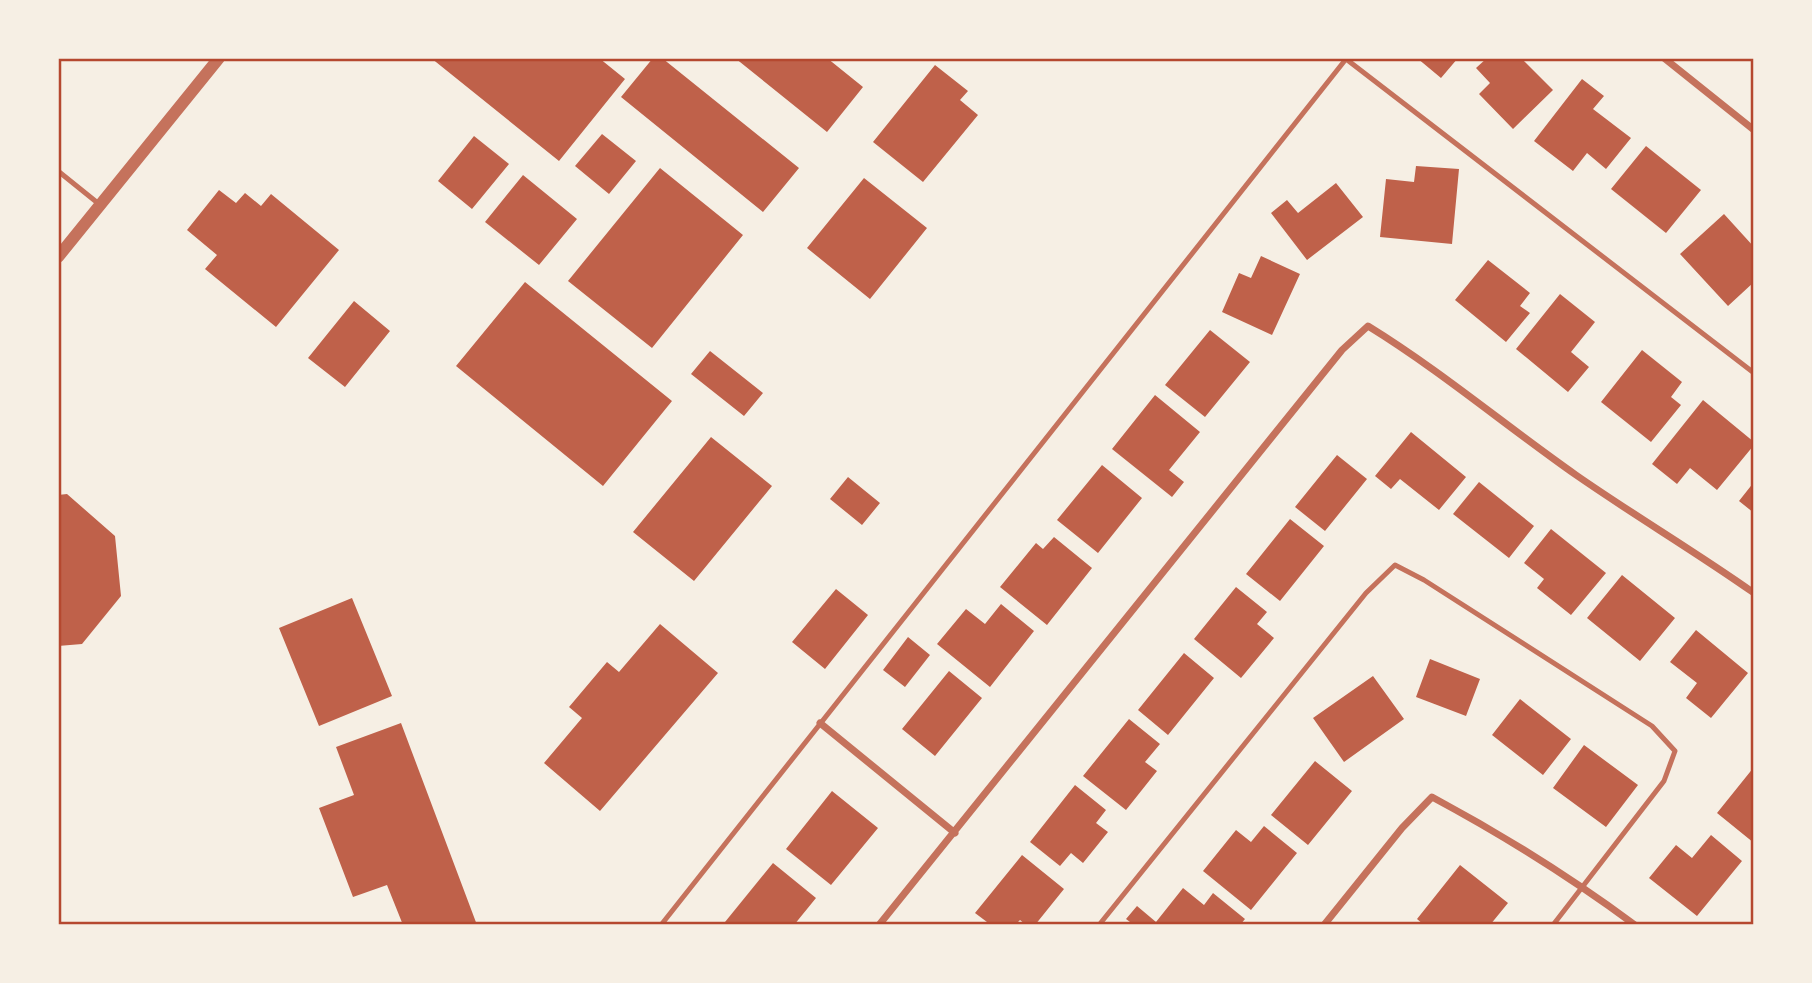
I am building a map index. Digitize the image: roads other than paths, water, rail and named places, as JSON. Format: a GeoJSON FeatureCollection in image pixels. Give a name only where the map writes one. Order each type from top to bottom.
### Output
{"type":"FeatureCollection","features":[{"type":"Feature","properties":{"kind":"street"},"geometry":{"type":"LineString","coordinates":[[58,257],[219,58]]}},
{"type":"Feature","properties":{"kind":"street"},"geometry":{"type":"LineString","coordinates":[[1664,58],[1754,130]]}},
{"type":"Feature","properties":{"kind":"street"},"geometry":{"type":"LineString","coordinates":[[879,925],[1342,350],[1368,326],[1412,353],[1577,476],[1698,553],[1754,593]]}},
{"type":"Feature","properties":{"kind":"street"},"geometry":{"type":"LineString","coordinates":[[820,723],[955,832]]}},
{"type":"Feature","properties":{"kind":"street"},"geometry":{"type":"LineString","coordinates":[[1324,925],[1402,828],[1432,797],[1485,826],[1583,887],[1635,925]]}},
{"type":"Feature","properties":{"kind":"lane"},"geometry":{"type":"LineString","coordinates":[[661,925],[1346,59],[1754,373]]}},
{"type":"Feature","properties":{"kind":"lane"},"geometry":{"type":"LineString","coordinates":[[58,171],[100,204]]}},
{"type":"Feature","properties":{"kind":"lane"},"geometry":{"type":"LineString","coordinates":[[1099,925],[1366,593],[1395,565],[1424,580],[1652,726],[1675,751],[1664,781],[1553,925]]}}]}
